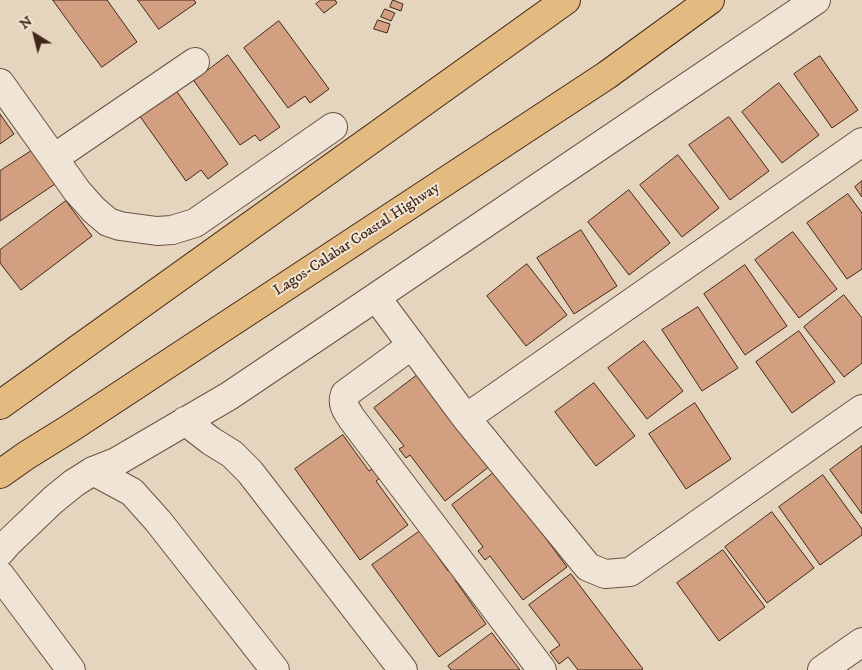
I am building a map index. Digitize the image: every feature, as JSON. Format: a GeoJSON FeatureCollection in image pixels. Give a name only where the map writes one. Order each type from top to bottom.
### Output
{"type":"FeatureCollection","features":[{"type":"Feature","properties":{"kind":"highway"},"geometry":{"type":"LineString","coordinates":[[0,405],[566,0]]}},
{"type":"Feature","properties":{"kind":"highway","name":"Lagos-Calabar Coastal Highway"},"geometry":{"type":"LineString","coordinates":[[0,474],[607,75],[710,0]]}},
{"type":"Feature","properties":{"kind":"street"},"geometry":{"type":"LineString","coordinates":[[0,552],[6,544],[53,500],[74,483],[93,471],[116,462],[229,396],[816,0]]}},
{"type":"Feature","properties":{"kind":"street"},"geometry":{"type":"LineString","coordinates":[[54,158],[195,62]]}},
{"type":"Feature","properties":{"kind":"street"},"geometry":{"type":"LineString","coordinates":[[0,83],[78,191],[94,210],[108,222],[120,226],[157,231],[172,230],[195,223],[333,127]]}},
{"type":"Feature","properties":{"kind":"street"},"geometry":{"type":"LineString","coordinates":[[466,418],[862,142]]}},
{"type":"Feature","properties":{"kind":"street"},"geometry":{"type":"LineString","coordinates":[[376,297],[466,418],[588,567],[605,574],[630,572],[862,409]]}},
{"type":"Feature","properties":{"kind":"street"},"geometry":{"type":"LineString","coordinates":[[412,345],[345,394],[344,406],[542,670]]}},
{"type":"Feature","properties":{"kind":"street"},"geometry":{"type":"LineString","coordinates":[[185,421],[232,454],[250,472],[404,670]]}},
{"type":"Feature","properties":{"kind":"street"},"geometry":{"type":"LineString","coordinates":[[93,471],[132,492],[158,521],[275,670]]}},
{"type":"Feature","properties":{"kind":"street"},"geometry":{"type":"LineString","coordinates":[[0,575],[71,670]]}},
{"type":"Feature","properties":{"kind":"street"},"geometry":{"type":"LineString","coordinates":[[822,670],[862,642]]}},
{"type":"Feature","properties":{"kind":"building"},"geometry":{"type":"Polygon","coordinates":[[[53,0],[107,0],[137,42],[102,67],[53,0]]]}},
{"type":"Feature","properties":{"kind":"building"},"geometry":{"type":"Polygon","coordinates":[[[138,0],[194,0],[196,3],[159,29],[138,0]]]}},
{"type":"Feature","properties":{"kind":"building"},"geometry":{"type":"Polygon","coordinates":[[[321,0],[335,0],[337,3],[324,13],[316,4],[321,0]]]}},
{"type":"Feature","properties":{"kind":"building"},"geometry":{"type":"Polygon","coordinates":[[[393,0],[403,4],[401,11],[390,7],[393,0]]]}},
{"type":"Feature","properties":{"kind":"building"},"geometry":{"type":"Polygon","coordinates":[[[385,9],[395,13],[391,21],[381,17],[385,9]]]}},
{"type":"Feature","properties":{"kind":"building"},"geometry":{"type":"Polygon","coordinates":[[[378,20],[390,24],[387,33],[374,29],[378,20]]]}},
{"type":"Feature","properties":{"kind":"building"},"geometry":{"type":"Polygon","coordinates":[[[279,21],[329,89],[310,103],[305,96],[288,108],[244,48],[279,21]]]}},
{"type":"Feature","properties":{"kind":"building"},"geometry":{"type":"Polygon","coordinates":[[[228,55],[280,127],[260,141],[255,135],[240,145],[194,81],[228,55]]]}},
{"type":"Feature","properties":{"kind":"building"},"geometry":{"type":"Polygon","coordinates":[[[820,56],[858,110],[832,128],[794,74],[820,56]]]}},
{"type":"Feature","properties":{"kind":"building"},"geometry":{"type":"Polygon","coordinates":[[[779,83],[819,135],[782,163],[742,112],[779,83]]]}},
{"type":"Feature","properties":{"kind":"building"},"geometry":{"type":"Polygon","coordinates":[[[175,89],[228,164],[208,179],[201,170],[186,181],[139,115],[175,89]]]}},
{"type":"Feature","properties":{"kind":"building"},"geometry":{"type":"Polygon","coordinates":[[[0,114],[14,134],[0,144],[0,114]]]}},
{"type":"Feature","properties":{"kind":"building"},"geometry":{"type":"Polygon","coordinates":[[[729,117],[769,171],[730,200],[689,145],[729,117]]]}},
{"type":"Feature","properties":{"kind":"building"},"geometry":{"type":"Polygon","coordinates":[[[33,150],[55,184],[0,221],[0,171],[33,150]]]}},
{"type":"Feature","properties":{"kind":"building"},"geometry":{"type":"Polygon","coordinates":[[[678,155],[719,208],[682,237],[640,185],[678,155]]]}},
{"type":"Feature","properties":{"kind":"building"},"geometry":{"type":"Polygon","coordinates":[[[862,181],[862,197],[855,187],[862,181]]]}},
{"type":"Feature","properties":{"kind":"building"},"geometry":{"type":"Polygon","coordinates":[[[629,190],[670,243],[629,275],[588,222],[629,190]]]}},
{"type":"Feature","properties":{"kind":"building"},"geometry":{"type":"Polygon","coordinates":[[[848,194],[862,213],[862,269],[847,279],[807,223],[848,194]]]}},
{"type":"Feature","properties":{"kind":"building"},"geometry":{"type":"Polygon","coordinates":[[[66,201],[92,236],[21,290],[0,263],[0,250],[66,201]]]}},
{"type":"Feature","properties":{"kind":"building"},"geometry":{"type":"Polygon","coordinates":[[[581,230],[617,286],[574,314],[537,258],[581,230]]]}},
{"type":"Feature","properties":{"kind":"building"},"geometry":{"type":"Polygon","coordinates":[[[793,232],[837,289],[799,318],[755,260],[793,232]]]}},
{"type":"Feature","properties":{"kind":"building"},"geometry":{"type":"Polygon","coordinates":[[[527,264],[567,315],[526,346],[487,296],[527,264]]]}},
{"type":"Feature","properties":{"kind":"building"},"geometry":{"type":"Polygon","coordinates":[[[745,265],[787,326],[745,355],[704,294],[745,265]]]}},
{"type":"Feature","properties":{"kind":"building"},"geometry":{"type":"Polygon","coordinates":[[[844,295],[862,318],[862,363],[844,377],[804,327],[844,295]]]}},
{"type":"Feature","properties":{"kind":"building"},"geometry":{"type":"Polygon","coordinates":[[[698,307],[738,368],[702,391],[662,330],[698,307]]]}},
{"type":"Feature","properties":{"kind":"building"},"geometry":{"type":"Polygon","coordinates":[[[799,331],[835,382],[792,413],[756,362],[799,331]]]}},
{"type":"Feature","properties":{"kind":"building"},"geometry":{"type":"Polygon","coordinates":[[[644,341],[683,391],[647,419],[608,368],[644,341]]]}},
{"type":"Feature","properties":{"kind":"building"},"geometry":{"type":"Polygon","coordinates":[[[420,373],[490,466],[445,501],[410,455],[406,458],[399,449],[404,446],[374,408],[420,373]]]}},
{"type":"Feature","properties":{"kind":"building"},"geometry":{"type":"Polygon","coordinates":[[[594,383],[635,436],[596,466],[555,412],[594,383]]]}},
{"type":"Feature","properties":{"kind":"building"},"geometry":{"type":"Polygon","coordinates":[[[695,403],[731,459],[686,489],[649,434],[695,403]]]}},
{"type":"Feature","properties":{"kind":"building"},"geometry":{"type":"Polygon","coordinates":[[[343,435],[369,471],[376,466],[383,476],[376,481],[408,525],[360,560],[295,469],[343,435]]]}},
{"type":"Feature","properties":{"kind":"building"},"geometry":{"type":"Polygon","coordinates":[[[862,446],[862,514],[830,470],[862,446]]]}},
{"type":"Feature","properties":{"kind":"building"},"geometry":{"type":"Polygon","coordinates":[[[496,471],[567,567],[523,600],[490,556],[485,560],[478,551],[483,547],[452,505],[496,471]]]}},
{"type":"Feature","properties":{"kind":"building"},"geometry":{"type":"Polygon","coordinates":[[[823,475],[862,529],[862,535],[820,565],[779,507],[823,475]]]}},
{"type":"Feature","properties":{"kind":"building"},"geometry":{"type":"Polygon","coordinates":[[[772,512],[814,568],[767,603],[725,547],[772,512]]]}},
{"type":"Feature","properties":{"kind":"building"},"geometry":{"type":"Polygon","coordinates":[[[420,531],[448,571],[454,567],[461,576],[455,580],[486,624],[439,657],[372,565],[420,531]]]}},
{"type":"Feature","properties":{"kind":"building"},"geometry":{"type":"Polygon","coordinates":[[[723,550],[765,607],[719,641],[677,583],[723,550]]]}},
{"type":"Feature","properties":{"kind":"building"},"geometry":{"type":"Polygon","coordinates":[[[571,574],[643,669],[578,670],[568,657],[559,664],[550,652],[560,645],[529,605],[571,574]]]}},
{"type":"Feature","properties":{"kind":"building"},"geometry":{"type":"Polygon","coordinates":[[[492,633],[520,670],[451,670],[448,666],[492,633]]]}}]}
